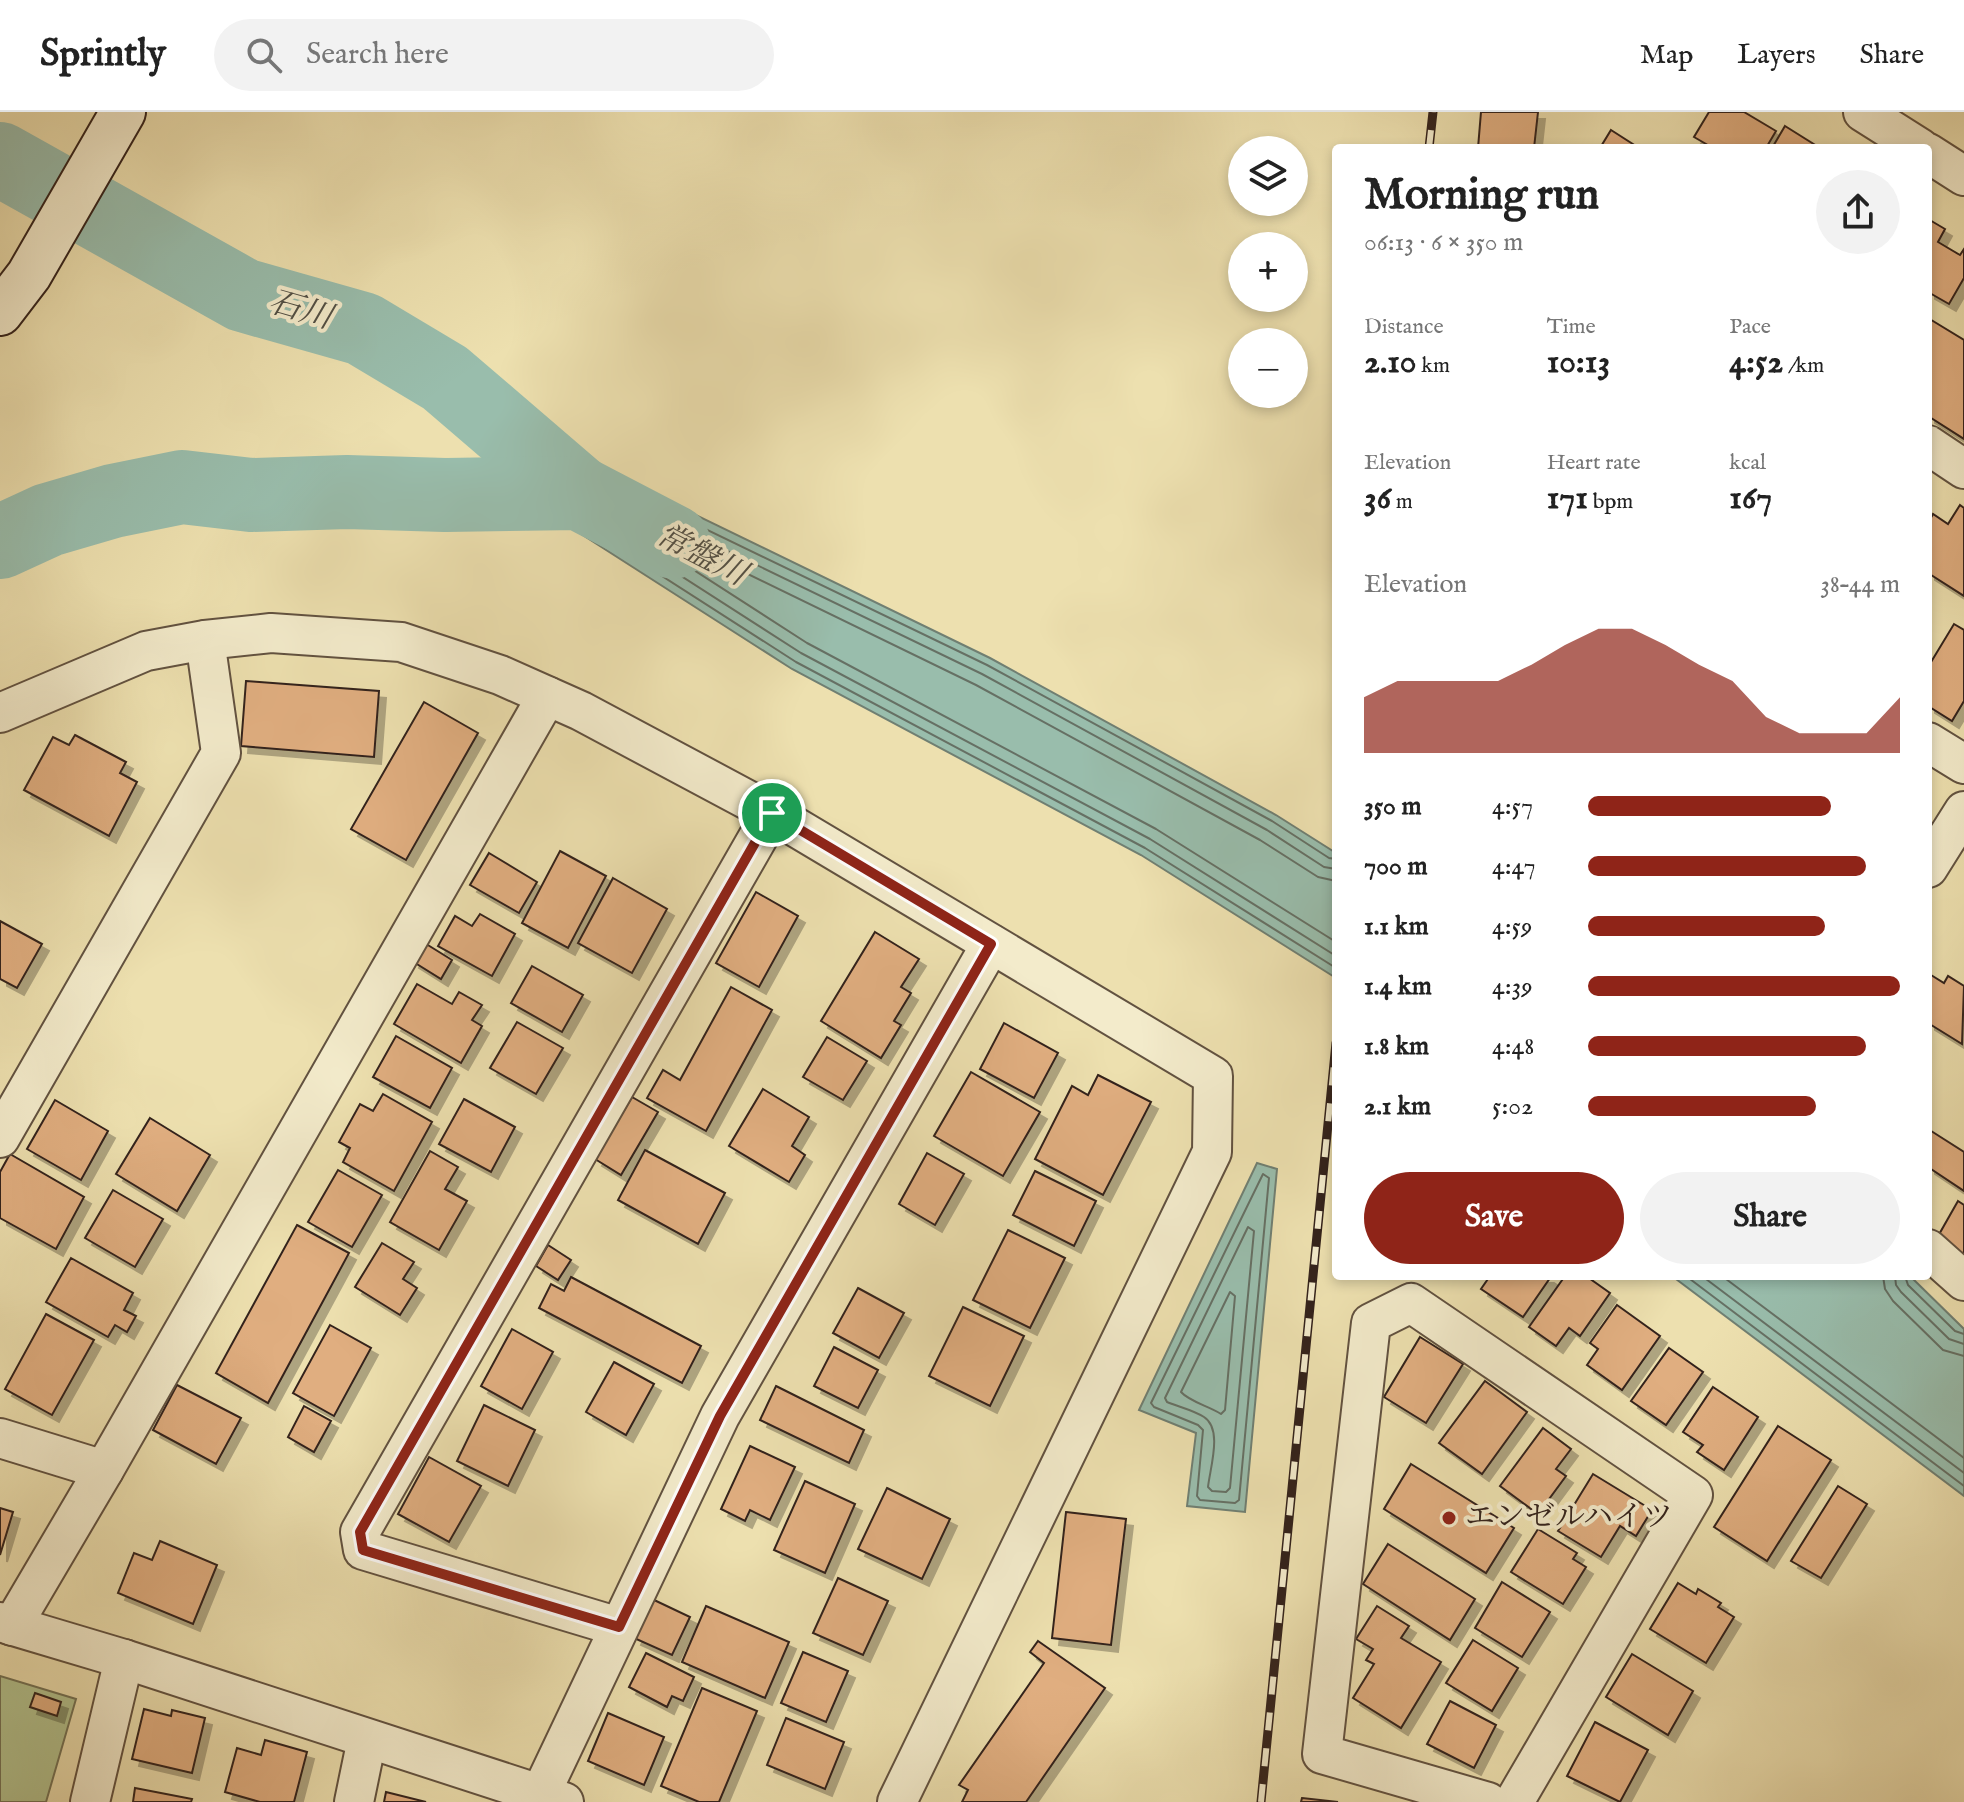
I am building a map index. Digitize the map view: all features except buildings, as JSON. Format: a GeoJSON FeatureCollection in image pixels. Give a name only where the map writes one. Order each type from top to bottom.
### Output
{"type":"FeatureCollection","features":[{"type":"Feature","properties":{"kind":"street"},"geometry":{"type":"LineString","coordinates":[[0,313],[29,275],[123,112]]}},
{"type":"Feature","properties":{"kind":"street"},"geometry":{"type":"LineString","coordinates":[[1863,112],[1914,144]]}},
{"type":"Feature","properties":{"kind":"street"},"geometry":{"type":"LineString","coordinates":[[1932,156],[1964,176]]}},
{"type":"Feature","properties":{"kind":"street"},"geometry":{"type":"LineString","coordinates":[[1932,448],[1964,469]]}},
{"type":"Feature","properties":{"kind":"street"},"geometry":{"type":"LineString","coordinates":[[0,713],[146,651],[205,640],[271,633],[401,642],[500,675],[581,711],[772,813],[1213,1076],[1212,1152],[897,1802]]}},
{"type":"Feature","properties":{"kind":"street"},"geometry":{"type":"LineString","coordinates":[[0,1138],[221,753],[205,640]]}},
{"type":"Feature","properties":{"kind":"street"},"geometry":{"type":"LineString","coordinates":[[547,696],[104,1470],[6,1624],[124,1659],[552,1798],[619,1627],[720,1416],[991,944]]}},
{"type":"Feature","properties":{"kind":"street"},"geometry":{"type":"LineString","coordinates":[[1932,744],[1964,764]]}},
{"type":"Feature","properties":{"kind":"street"},"geometry":{"type":"LineString","coordinates":[[1932,862],[1964,811]]}},
{"type":"Feature","properties":{"kind":"street"},"geometry":{"type":"LineString","coordinates":[[619,1627],[363,1550],[360,1532],[772,813]]}},
{"type":"Feature","properties":{"kind":"street"},"geometry":{"type":"LineString","coordinates":[[1932,1253],[1964,1281]]}},
{"type":"Feature","properties":{"kind":"street"},"geometry":{"type":"LineString","coordinates":[[1488,1802],[1322,1754],[1371,1323],[1411,1303],[1693,1495],[1514,1802]]}},
{"type":"Feature","properties":{"kind":"street"},"geometry":{"type":"LineString","coordinates":[[0,1438],[104,1470]]}},
{"type":"Feature","properties":{"kind":"street"},"geometry":{"type":"LineString","coordinates":[[90,1802],[124,1659]]}},
{"type":"Feature","properties":{"kind":"street"},"geometry":{"type":"LineString","coordinates":[[354,1802],[367,1739]]}},
{"type":"Feature","properties":{"kind":"green space"},"geometry":{"type":"Polygon","coordinates":[[[0,1676],[76,1699],[46,1802],[0,1802],[0,1676]]]}},
{"type":"Feature","properties":{"kind":"water"},"geometry":{"type":"Polygon","coordinates":[[[597,467],[990,658],[1276,815],[1332,850],[1332,975],[1141,855],[792,669],[567,525],[597,467]]]}},
{"type":"Feature","properties":{"kind":"water"},"geometry":{"type":"Polygon","coordinates":[[[1257,1163],[1277,1169],[1245,1512],[1187,1506],[1196,1433],[1139,1410],[1257,1163]]]}},
{"type":"Feature","properties":{"kind":"water"},"geometry":{"type":"Polygon","coordinates":[[[1677,1280],[1914,1280],[1964,1329],[1964,1496],[1677,1280]]]}},
{"type":"Feature","properties":{"kind":"waterway","name":"石川"},"geometry":{"type":"LineString","coordinates":[[0,159],[243,295],[363,329],[445,378],[579,493]]}},
{"type":"Feature","properties":{"kind":"waterway","name":"常盤川"},"geometry":{"type":"LineString","coordinates":[[0,542],[48,520],[113,501],[182,487],[251,495],[347,492],[445,495],[579,493],[673,542]]}},
{"type":"Feature","properties":{"kind":"railway"},"geometry":{"type":"LineString","coordinates":[[1429,144],[1433,112]]}},
{"type":"Feature","properties":{"kind":"railway"},"geometry":{"type":"LineString","coordinates":[[1261,1802],[1332,1083]]}},
{"type":"Feature","properties":{"kind":"place","name":"エンゼルハイツ"},"geometry":{"type":"Point","coordinates":[1449,1518]}},
{"type":"Feature","properties":{"kind":"route"},"geometry":{"type":"LineString","coordinates":[[772,813],[991,944],[720,1416],[619,1627],[363,1550],[360,1532],[772,813]]}}]}
